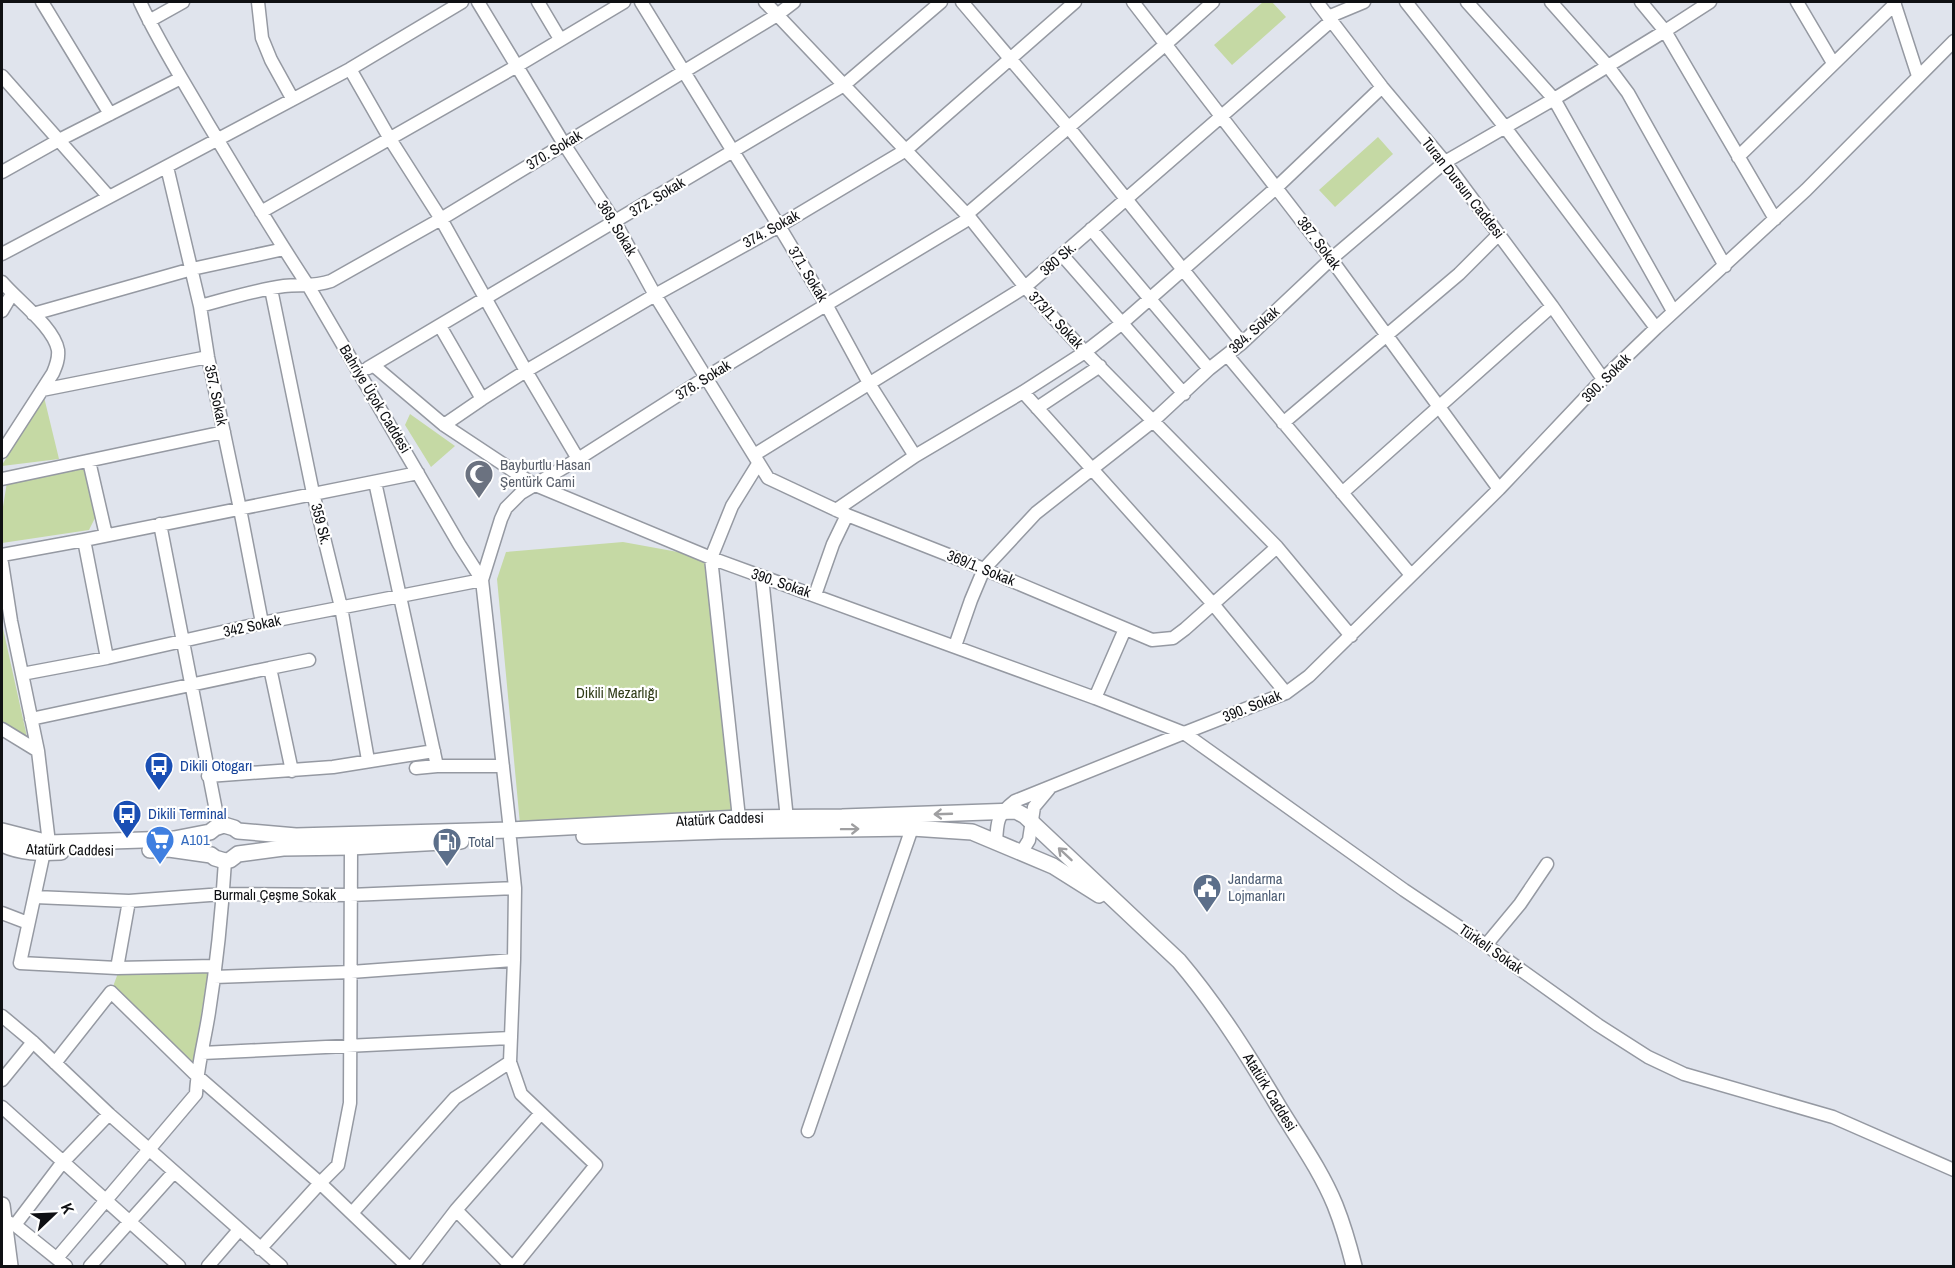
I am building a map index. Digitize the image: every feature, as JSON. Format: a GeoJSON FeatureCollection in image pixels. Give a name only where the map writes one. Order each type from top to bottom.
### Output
{"type":"FeatureCollection","features":[{"type":"Feature","properties":{"kind":"main road","name":"Atatürk Caddesi"},"geometry":{"type":"LineString","coordinates":[[2,844],[10,848],[169,849],[225,856],[283,848],[351,847],[739,818],[787,819],[1016,811],[1032,823],[1154,937],[1201,987],[1230,1027],[1317,1169],[1335,1204],[1354,1266]]}},
{"type":"Feature","properties":{"kind":"main road","name":"Atatürk Caddesi"},"geometry":{"type":"LineString","coordinates":[[2,831],[46,848],[174,839],[229,826],[238,831],[296,836],[912,828],[972,832],[1053,866],[1104,898],[1154,937]]}},
{"type":"Feature","properties":{"kind":"main road"},"geometry":{"type":"LineString","coordinates":[[214,829],[207,841],[225,856],[242,845],[238,831]]}},
{"type":"Feature","properties":{"kind":"main road"},"geometry":{"type":"LineString","coordinates":[[7,1217],[10,1266]]}},
{"type":"Feature","properties":{"kind":"street"},"geometry":{"type":"LineString","coordinates":[[42,2],[110,114]]}},
{"type":"Feature","properties":{"kind":"street","name":"Bahriye Üçok Caddesi"},"geometry":{"type":"LineString","coordinates":[[140,2],[217,139],[309,286],[482,580],[515,888],[510,1062]]}},
{"type":"Feature","properties":{"kind":"street"},"geometry":{"type":"LineString","coordinates":[[149,21],[183,2]]}},
{"type":"Feature","properties":{"kind":"street"},"geometry":{"type":"LineString","coordinates":[[258,2],[262,38],[292,98]]}},
{"type":"Feature","properties":{"kind":"street"},"geometry":{"type":"LineString","coordinates":[[2,254],[350,69],[462,2]]}},
{"type":"Feature","properties":{"kind":"street","name":"369. Sokak"},"geometry":{"type":"LineString","coordinates":[[478,2],[564,144],[615,222],[655,295],[756,460]]}},
{"type":"Feature","properties":{"kind":"street"},"geometry":{"type":"LineString","coordinates":[[538,2],[560,39]]}},
{"type":"Feature","properties":{"kind":"street"},"geometry":{"type":"LineString","coordinates":[[261,212],[517,66],[624,2]]}},
{"type":"Feature","properties":{"kind":"street","name":"371. Sokak"},"geometry":{"type":"LineString","coordinates":[[641,2],[779,226],[827,306],[870,385],[915,456]]}},
{"type":"Feature","properties":{"kind":"street","name":"373/1. Sokak"},"geometry":{"type":"LineString","coordinates":[[765,2],[968,217],[1025,287],[1085,352],[1277,547],[1351,636]]}},
{"type":"Feature","properties":{"kind":"street","name":"370. Sokak"},"geometry":{"type":"LineString","coordinates":[[200,306],[286,286],[309,286],[331,281],[441,219],[777,15],[794,2]]}},
{"type":"Feature","properties":{"kind":"street","name":"372. Sokak"},"geometry":{"type":"LineString","coordinates":[[358,371],[373,365],[440,326],[844,85],[941,2]]}},
{"type":"Feature","properties":{"kind":"street"},"geometry":{"type":"LineString","coordinates":[[962,2],[1069,128],[1242,343]]}},
{"type":"Feature","properties":{"kind":"street","name":"374. Sokak"},"geometry":{"type":"LineString","coordinates":[[444,425],[526,371],[779,226],[906,150],[1075,2]]}},
{"type":"Feature","properties":{"kind":"street","name":"387. Sokak"},"geometry":{"type":"LineString","coordinates":[[1133,2],[1277,187],[1499,489]]}},
{"type":"Feature","properties":{"kind":"street","name":"376. Sokak"},"geometry":{"type":"LineString","coordinates":[[482,580],[501,519],[513,499],[533,484],[578,459],[705,378],[827,306],[968,217],[1213,2]]}},
{"type":"Feature","properties":{"kind":"street","name":"Turan Dursun Caddesi"},"geometry":{"type":"LineString","coordinates":[[1317,2],[1500,234],[1603,379]]}},
{"type":"Feature","properties":{"kind":"street","name":"380 Sk."},"geometry":{"type":"LineString","coordinates":[[756,460],[1025,287],[1223,116],[1330,19],[1364,2]]}},
{"type":"Feature","properties":{"kind":"street"},"geometry":{"type":"LineString","coordinates":[[1406,2],[1504,126],[1656,328]]}},
{"type":"Feature","properties":{"kind":"street"},"geometry":{"type":"LineString","coordinates":[[1467,2],[1554,99],[1673,311]]}},
{"type":"Feature","properties":{"kind":"street"},"geometry":{"type":"LineString","coordinates":[[1551,2],[1607,65],[1628,93],[1725,266]]}},
{"type":"Feature","properties":{"kind":"street"},"geometry":{"type":"LineString","coordinates":[[1641,2],[1665,32],[1775,219]]}},
{"type":"Feature","properties":{"kind":"street","name":"384. Sokak"},"geometry":{"type":"LineString","coordinates":[[954,646],[984,569],[1035,513],[1153,421],[1209,369],[1242,343],[1331,259],[1445,162],[1665,32],[1710,2]]}},
{"type":"Feature","properties":{"kind":"street"},"geometry":{"type":"LineString","coordinates":[[1797,2],[1833,63]]}},
{"type":"Feature","properties":{"kind":"street"},"geometry":{"type":"LineString","coordinates":[[1738,157],[1894,3],[1918,76]]}},
{"type":"Feature","properties":{"kind":"street","name":"390. Sokak"},"geometry":{"type":"LineString","coordinates":[[373,365],[444,425],[533,484],[711,558],[1095,698],[1184,734],[1286,693],[1309,676],[1499,489],[1603,379],[1673,311],[1775,219],[1953,41]]}},
{"type":"Feature","properties":{"kind":"street"},"geometry":{"type":"LineString","coordinates":[[350,69],[390,139],[441,219],[578,459]]}},
{"type":"Feature","properties":{"kind":"street"},"geometry":{"type":"LineString","coordinates":[[2,76],[109,197]]}},
{"type":"Feature","properties":{"kind":"street"},"geometry":{"type":"LineString","coordinates":[[2,172],[59,140],[181,78]]}},
{"type":"Feature","properties":{"kind":"street"},"geometry":{"type":"LineString","coordinates":[[815,595],[842,512],[915,456],[1023,392],[1085,352],[1121,324],[1277,187],[1382,87]]}},
{"type":"Feature","properties":{"kind":"street","name":"357. Sokak"},"geometry":{"type":"LineString","coordinates":[[167,167],[200,306],[261,623]]}},
{"type":"Feature","properties":{"kind":"street"},"geometry":{"type":"LineString","coordinates":[[1091,229],[1209,369]]}},
{"type":"Feature","properties":{"kind":"street"},"geometry":{"type":"LineString","coordinates":[[1282,423],[1459,274],[1500,234]]}},
{"type":"Feature","properties":{"kind":"street"},"geometry":{"type":"LineString","coordinates":[[33,314],[192,270],[284,249]]}},
{"type":"Feature","properties":{"kind":"street"},"geometry":{"type":"LineString","coordinates":[[1063,256],[1184,394]]}},
{"type":"Feature","properties":{"kind":"street"},"geometry":{"type":"LineString","coordinates":[[2,282],[49,332],[57,349],[58,358],[53,373],[2,452]]}},
{"type":"Feature","properties":{"kind":"street","name":"359 Sk."},"geometry":{"type":"LineString","coordinates":[[271,289],[313,493],[341,608],[368,760]]}},
{"type":"Feature","properties":{"kind":"street"},"geometry":{"type":"LineString","coordinates":[[2,311],[12,294]]}},
{"type":"Feature","properties":{"kind":"street"},"geometry":{"type":"LineString","coordinates":[[1342,493],[1552,306]]}},
{"type":"Feature","properties":{"kind":"street"},"geometry":{"type":"LineString","coordinates":[[440,326],[482,399]]}},
{"type":"Feature","properties":{"kind":"street"},"geometry":{"type":"LineString","coordinates":[[1227,355],[1411,575]]}},
{"type":"Feature","properties":{"kind":"street"},"geometry":{"type":"LineString","coordinates":[[42,390],[208,357]]}},
{"type":"Feature","properties":{"kind":"street"},"geometry":{"type":"LineString","coordinates":[[1037,408],[1100,366]]}},
{"type":"Feature","properties":{"kind":"street"},"geometry":{"type":"LineString","coordinates":[[1023,392],[1213,604],[1286,693]]}},
{"type":"Feature","properties":{"kind":"street"},"geometry":{"type":"LineString","coordinates":[[2,479],[224,432]]}},
{"type":"Feature","properties":{"kind":"street"},"geometry":{"type":"LineString","coordinates":[[739,818],[711,558],[732,506],[756,460]]}},
{"type":"Feature","properties":{"kind":"street","name":"369/1. Sokak"},"geometry":{"type":"LineString","coordinates":[[756,460],[764,473],[774,482],[1152,640],[1173,638],[1277,547]]}},
{"type":"Feature","properties":{"kind":"street"},"geometry":{"type":"LineString","coordinates":[[89,461],[106,535]]}},
{"type":"Feature","properties":{"kind":"street"},"geometry":{"type":"LineString","coordinates":[[2,555],[418,473]]}},
{"type":"Feature","properties":{"kind":"street"},"geometry":{"type":"LineString","coordinates":[[375,482],[437,766]]}},
{"type":"Feature","properties":{"kind":"street"},"geometry":{"type":"LineString","coordinates":[[160,524],[208,776],[214,829]]}},
{"type":"Feature","properties":{"kind":"street"},"geometry":{"type":"LineString","coordinates":[[84,540],[107,658]]}},
{"type":"Feature","properties":{"kind":"street"},"geometry":{"type":"LineString","coordinates":[[2,563],[38,751],[46,848],[20,963],[215,972],[351,972],[514,960]]}},
{"type":"Feature","properties":{"kind":"street"},"geometry":{"type":"LineString","coordinates":[[762,577],[787,819]]}},
{"type":"Feature","properties":{"kind":"street","name":"342 Sokak"},"geometry":{"type":"LineString","coordinates":[[22,674],[107,658],[261,623],[482,580]]}},
{"type":"Feature","properties":{"kind":"street"},"geometry":{"type":"LineString","coordinates":[[1095,698],[1125,629]]}},
{"type":"Feature","properties":{"kind":"street"},"geometry":{"type":"LineString","coordinates":[[32,719],[309,660]]}},
{"type":"Feature","properties":{"kind":"street"},"geometry":{"type":"LineString","coordinates":[[270,668],[292,771]]}},
{"type":"Feature","properties":{"kind":"street"},"geometry":{"type":"LineString","coordinates":[[2,729],[38,751]]}},
{"type":"Feature","properties":{"kind":"street"},"geometry":{"type":"LineString","coordinates":[[996,843],[997,824],[1001,811],[1015,801],[1184,734]]}},
{"type":"Feature","properties":{"kind":"street","name":"Türkeli Sokak"},"geometry":{"type":"LineString","coordinates":[[1184,734],[1404,890],[1598,1025],[1648,1057],[1684,1074],[1833,1117],[1953,1170]]}},
{"type":"Feature","properties":{"kind":"street"},"geometry":{"type":"LineString","coordinates":[[208,776],[333,767],[434,751]]}},
{"type":"Feature","properties":{"kind":"street"},"geometry":{"type":"LineString","coordinates":[[416,768],[503,766]]}},
{"type":"Feature","properties":{"kind":"street"},"geometry":{"type":"LineString","coordinates":[[1021,853],[1029,840],[1034,807],[1052,786]]}},
{"type":"Feature","properties":{"kind":"street"},"geometry":{"type":"LineString","coordinates":[[808,1131],[912,828]]}},
{"type":"Feature","properties":{"kind":"street"},"geometry":{"type":"LineString","coordinates":[[261,1249],[338,1165],[350,1103],[351,847]]}},
{"type":"Feature","properties":{"kind":"street"},"geometry":{"type":"LineString","coordinates":[[57,1258],[196,1094],[196,1075],[202,1053],[215,972],[225,856]]}},
{"type":"Feature","properties":{"kind":"street"},"geometry":{"type":"LineString","coordinates":[[1486,945],[1520,904],[1547,864]]}},
{"type":"Feature","properties":{"kind":"street","name":"Burmalı Çeşme Sokak"},"geometry":{"type":"LineString","coordinates":[[35,897],[129,901],[223,894],[350,896],[515,888]]}},
{"type":"Feature","properties":{"kind":"street"},"geometry":{"type":"LineString","coordinates":[[117,968],[129,901]]}},
{"type":"Feature","properties":{"kind":"street"},"geometry":{"type":"LineString","coordinates":[[2,913],[28,923]]}},
{"type":"Feature","properties":{"kind":"street"},"geometry":{"type":"LineString","coordinates":[[55,1063],[111,992],[196,1075],[320,1183],[407,1266]]}},
{"type":"Feature","properties":{"kind":"street"},"geometry":{"type":"LineString","coordinates":[[2,1016],[281,1266]]}},
{"type":"Feature","properties":{"kind":"street"},"geometry":{"type":"LineString","coordinates":[[202,1053],[511,1038]]}},
{"type":"Feature","properties":{"kind":"street"},"geometry":{"type":"LineString","coordinates":[[2,1080],[33,1042]]}},
{"type":"Feature","properties":{"kind":"street"},"geometry":{"type":"LineString","coordinates":[[352,1213],[455,1098],[510,1062],[521,1094],[596,1165],[512,1266],[456,1210]]}},
{"type":"Feature","properties":{"kind":"street"},"geometry":{"type":"LineString","coordinates":[[2,1107],[179,1266]]}},
{"type":"Feature","properties":{"kind":"street"},"geometry":{"type":"LineString","coordinates":[[413,1266],[456,1210],[541,1113]]}},
{"type":"Feature","properties":{"kind":"street"},"geometry":{"type":"LineString","coordinates":[[66,1266],[7,1217],[109,1114]]}},
{"type":"Feature","properties":{"kind":"street"},"geometry":{"type":"LineString","coordinates":[[90,1266],[174,1172]]}},
{"type":"Feature","properties":{"kind":"street"},"geometry":{"type":"LineString","coordinates":[[208,1266],[239,1230]]}},
{"type":"Feature","properties":{"kind":"green space"},"geometry":{"type":"Polygon","coordinates":[[[1263,2],[1272,2],[1286,17],[1232,65],[1214,45],[1263,2]]]}},
{"type":"Feature","properties":{"kind":"green space"},"geometry":{"type":"Polygon","coordinates":[[[1378,137],[1393,154],[1335,207],[1319,190],[1378,137]]]}},
{"type":"Feature","properties":{"kind":"green space"},"geometry":{"type":"Polygon","coordinates":[[[44,397],[59,459],[2,466],[2,465],[44,397]]]}},
{"type":"Feature","properties":{"kind":"green space"},"geometry":{"type":"Polygon","coordinates":[[[410,414],[455,446],[431,467],[405,425],[410,414]]]}},
{"type":"Feature","properties":{"kind":"green space"},"geometry":{"type":"Polygon","coordinates":[[[86,464],[97,514],[89,530],[2,543],[2,513],[7,482],[86,464]]]}},
{"type":"Feature","properties":{"kind":"green space","name":"Dikili Mezarlığı"},"geometry":{"type":"Polygon","coordinates":[[[623,542],[711,558],[738,813],[520,824],[497,579],[506,552],[623,542]]]}},
{"type":"Feature","properties":{"kind":"green space"},"geometry":{"type":"Polygon","coordinates":[[[2,624],[27,737],[2,722],[2,624]]]}},
{"type":"Feature","properties":{"kind":"green space"},"geometry":{"type":"Polygon","coordinates":[[[208,971],[193,1068],[111,992],[118,973],[208,971]]]}},
{"type":"Feature","properties":{"kind":"place","name":"Bayburtlu Hasan Şentürk Cami"},"geometry":{"type":"Point","coordinates":[479,500]}},
{"type":"Feature","properties":{"kind":"place","name":"Dikili Otogarı"},"geometry":{"type":"Point","coordinates":[159,792]}},
{"type":"Feature","properties":{"kind":"place","name":"Dikili Terminal"},"geometry":{"type":"Point","coordinates":[127,840]}},
{"type":"Feature","properties":{"kind":"place","name":"A101"},"geometry":{"type":"Point","coordinates":[160,866]}},
{"type":"Feature","properties":{"kind":"place","name":"Total"},"geometry":{"type":"Point","coordinates":[447,868]}},
{"type":"Feature","properties":{"kind":"place","name":"Jandarma Lojmanları"},"geometry":{"type":"Point","coordinates":[1207,914]}}]}
